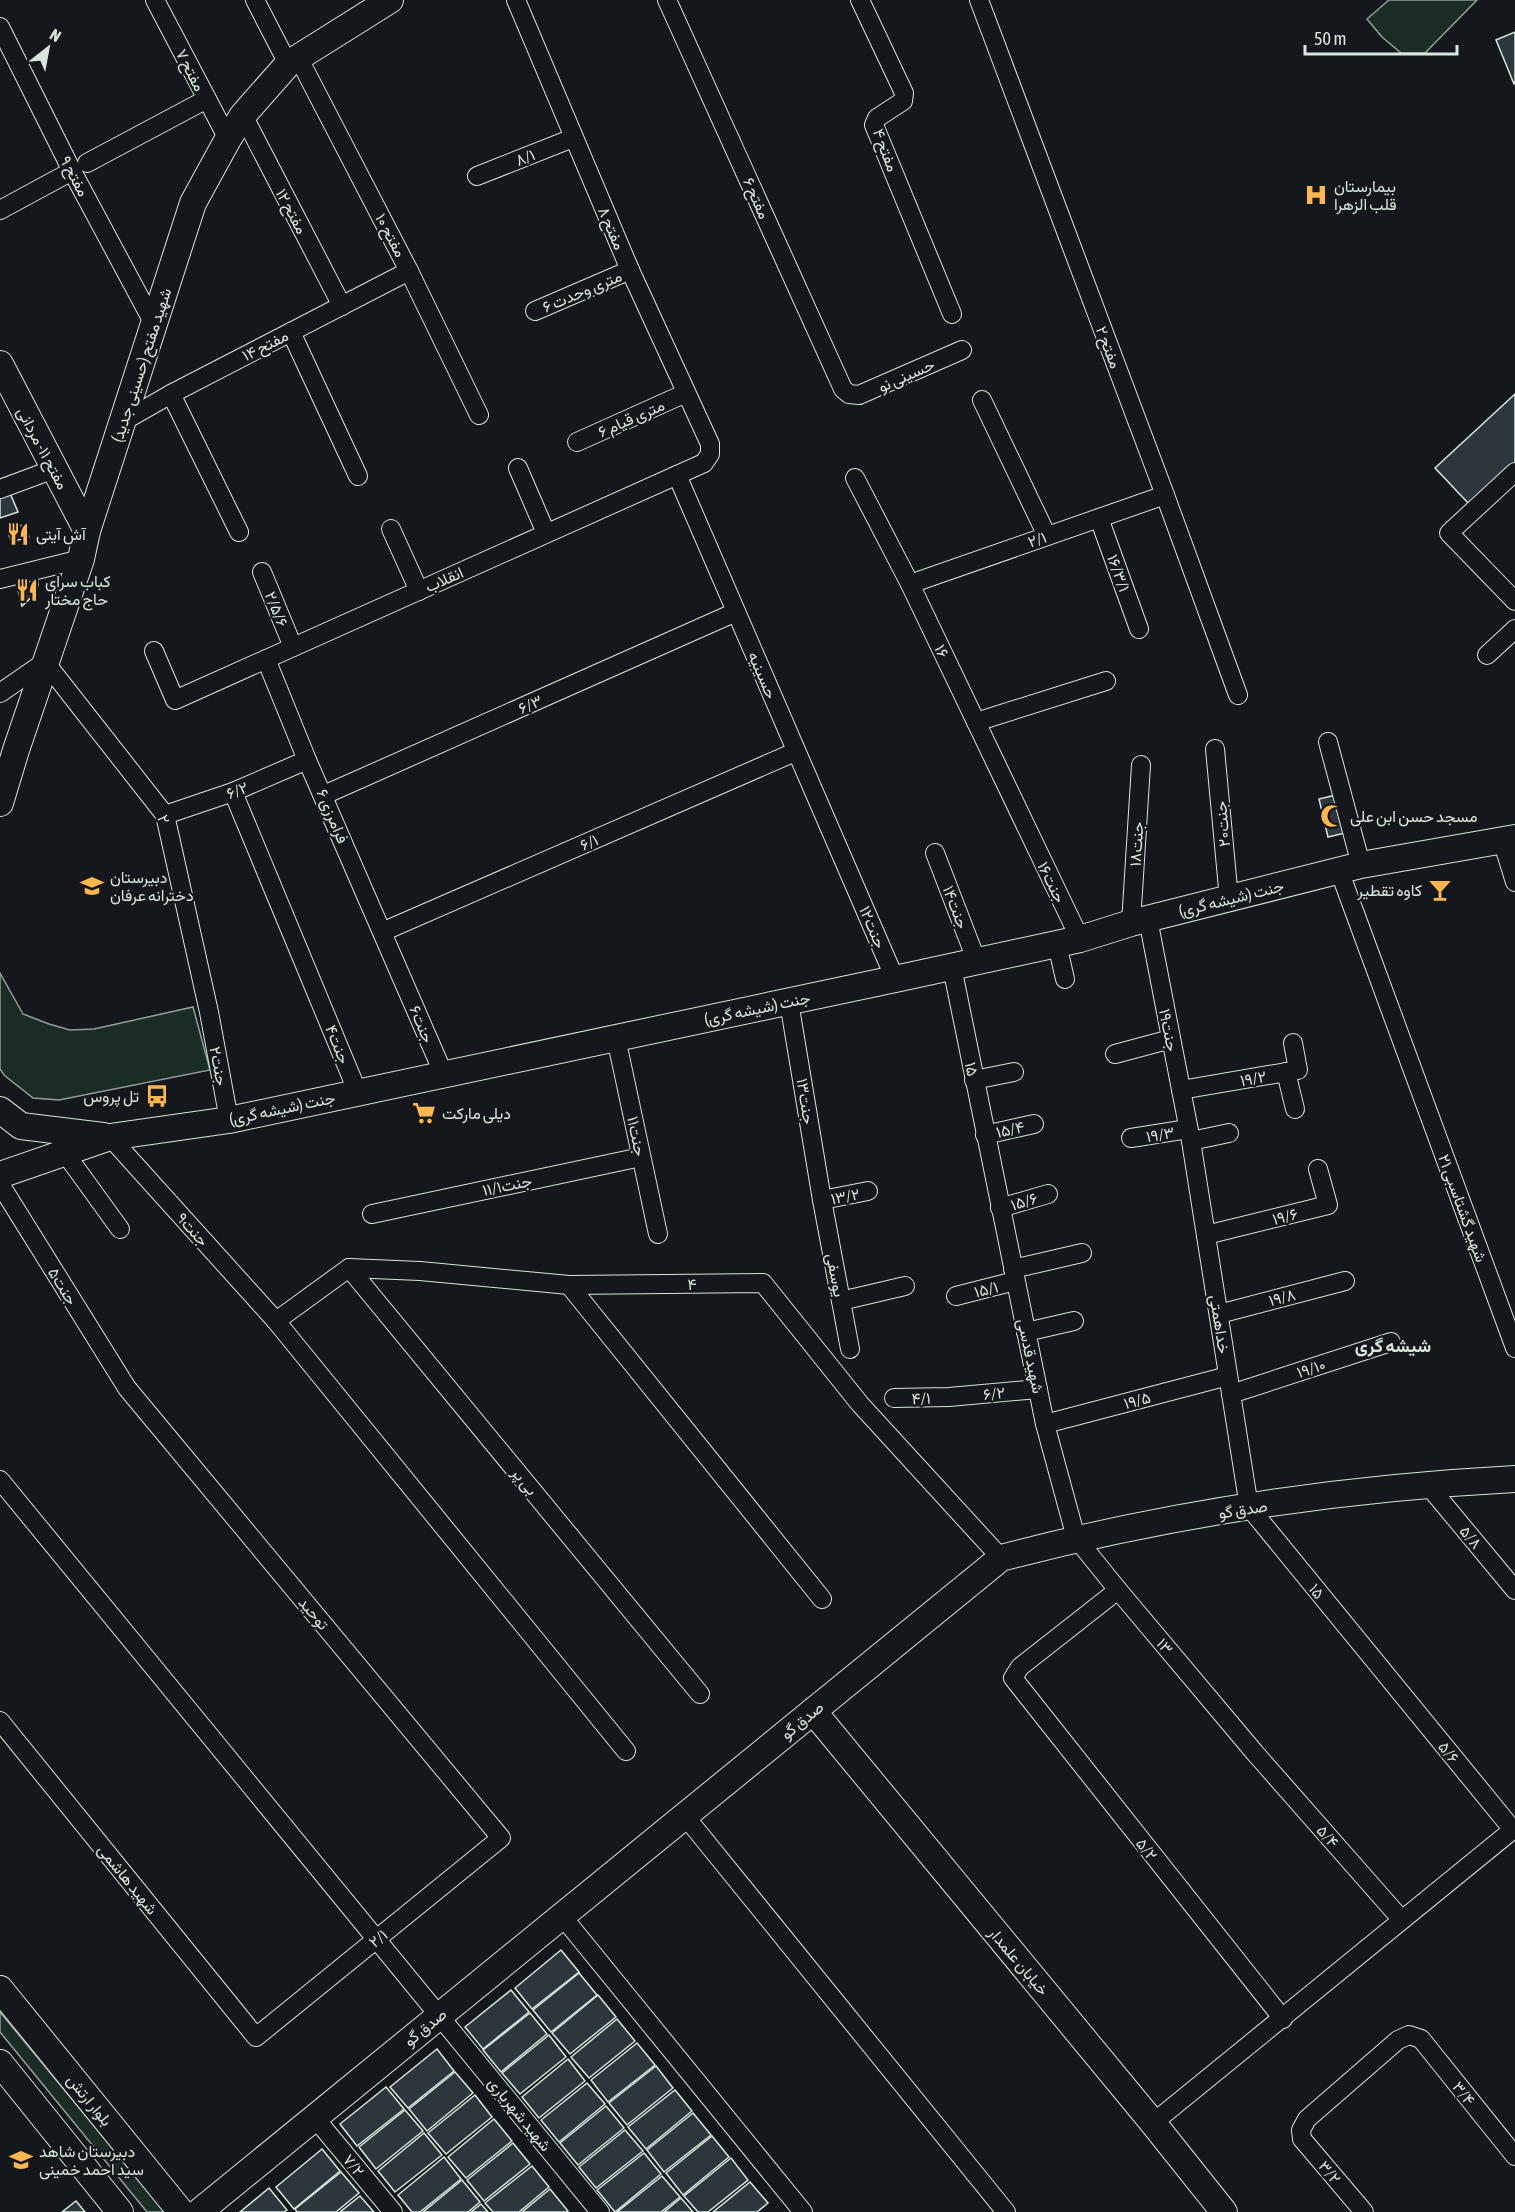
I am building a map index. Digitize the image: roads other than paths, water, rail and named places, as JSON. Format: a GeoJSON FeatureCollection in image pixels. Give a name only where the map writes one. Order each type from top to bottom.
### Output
{"type":"FeatureCollection","features":[{"type":"Feature","properties":{"kind":"street","name":"مفتح ۷"},"geometry":{"type":"LineString","coordinates":[[155,0],[228,139]]}},
{"type":"Feature","properties":{"kind":"street","name":"مفتح ۱۰"},"geometry":{"type":"LineString","coordinates":[[255,0],[293,61],[410,271],[479,415]]}},
{"type":"Feature","properties":{"kind":"street","name":"شهید مفتح (حسینی جدید)"},"geometry":{"type":"LineString","coordinates":[[0,802],[81,559],[87,531],[193,202],[243,115],[293,61],[390,0]]}},
{"type":"Feature","properties":{"kind":"street","name":"مفتح ۸"},"geometry":{"type":"LineString","coordinates":[[516,0],[630,270],[710,444],[710,454]]}},
{"type":"Feature","properties":{"kind":"street","name":"مفتح ۶"},"geometry":{"type":"LineString","coordinates":[[667,0],[843,389],[849,394]]}},
{"type":"Feature","properties":{"kind":"street","name":"مفتح ۴"},"geometry":{"type":"LineString","coordinates":[[860,0],[903,93],[903,101],[877,118],[874,125],[952,314]]}},
{"type":"Feature","properties":{"kind":"street","name":"مفتح ۲"},"geometry":{"type":"LineString","coordinates":[[979,0],[1238,695]]}},
{"type":"Feature","properties":{"kind":"street","name":"مفتح ۹"},"geometry":{"type":"LineString","coordinates":[[0,27],[80,167],[154,324]]}},
{"type":"Feature","properties":{"kind":"street"},"geometry":{"type":"LineString","coordinates":[[0,210],[207,99]]}},
{"type":"Feature","properties":{"kind":"street","name":"مفتح ۱۲"},"geometry":{"type":"LineString","coordinates":[[243,115],[342,306]]}},
{"type":"Feature","properties":{"kind":"street","name":"۸/۱"},"geometry":{"type":"LineString","coordinates":[[477,176],[573,138]]}},
{"type":"Feature","properties":{"kind":"street","name":"۶ متری وحدت"},"geometry":{"type":"LineString","coordinates":[[535,311],[630,270]]}},
{"type":"Feature","properties":{"kind":"street","name":"مفتح ۱۴"},"geometry":{"type":"LineString","coordinates":[[122,422],[171,394],[410,271]]}},
{"type":"Feature","properties":{"kind":"street"},"geometry":{"type":"LineString","coordinates":[[291,332],[358,476]]}},
{"type":"Feature","properties":{"kind":"street","name":"حسینی نو"},"geometry":{"type":"LineString","coordinates":[[849,394],[859,395],[962,350]]}},
{"type":"Feature","properties":{"kind":"street","name":"مفتح ۱۱- مردانی"},"geometry":{"type":"LineString","coordinates":[[0,364],[87,531]]}},
{"type":"Feature","properties":{"kind":"street","name":"۶ متری قیام"},"geometry":{"type":"LineString","coordinates":[[577,442],[686,393]]}},
{"type":"Feature","properties":{"kind":"street"},"geometry":{"type":"LineString","coordinates":[[171,394],[239,532]]}},
{"type":"Feature","properties":{"kind":"street"},"geometry":{"type":"LineString","coordinates":[[982,400],[1047,536]]}},
{"type":"Feature","properties":{"kind":"street","name":"انقلاب"},"geometry":{"type":"LineString","coordinates":[[154,651],[175,700],[704,463],[710,454]]}},
{"type":"Feature","properties":{"kind":"street"},"geometry":{"type":"LineString","coordinates":[[518,468],[546,533]]}},
{"type":"Feature","properties":{"kind":"street"},"geometry":{"type":"LineString","coordinates":[[0,489],[54,469]]}},
{"type":"Feature","properties":{"kind":"street"},"geometry":{"type":"LineString","coordinates":[[1515,472],[1449,533],[1515,601]]}},
{"type":"Feature","properties":{"kind":"street","name":"حسینیه"},"geometry":{"type":"LineString","coordinates":[[677,475],[795,752],[850,874]]}},
{"type":"Feature","properties":{"kind":"street","name":"۱۶"},"geometry":{"type":"LineString","coordinates":[[855,478],[910,584],[1024,825]]}},
{"type":"Feature","properties":{"kind":"street","name":"۲/۱"},"geometry":{"type":"LineString","coordinates":[[910,584],[1165,495]]}},
{"type":"Feature","properties":{"kind":"street","name":"۱۶/۳/۱"},"geometry":{"type":"LineString","coordinates":[[1099,518],[1139,629]]}},
{"type":"Feature","properties":{"kind":"street"},"geometry":{"type":"LineString","coordinates":[[391,529],[419,591]]}},
{"type":"Feature","properties":{"kind":"street"},"geometry":{"type":"LineString","coordinates":[[0,579],[81,559]]}},
{"type":"Feature","properties":{"kind":"street","name":"۲/۵/۶"},"geometry":{"type":"LineString","coordinates":[[262,572],[293,647]]}},
{"type":"Feature","properties":{"kind":"street","name":"۶/۳"},"geometry":{"type":"LineString","coordinates":[[324,795],[736,612]]}},
{"type":"Feature","properties":{"kind":"street"},"geometry":{"type":"LineString","coordinates":[[1487,655],[1515,628]]}},
{"type":"Feature","properties":{"kind":"street","name":"فرامرزی ۶"},"geometry":{"type":"LineString","coordinates":[[266,659],[307,760],[401,973]]}},
{"type":"Feature","properties":{"kind":"street"},"geometry":{"type":"LineString","coordinates":[[0,693],[45,662]]}},
{"type":"Feature","properties":{"kind":"street","name":"۲"},"geometry":{"type":"LineString","coordinates":[[45,662],[165,815],[209,1012]]}},
{"type":"Feature","properties":{"kind":"street"},"geometry":{"type":"LineString","coordinates":[[976,722],[1106,681]]}},
{"type":"Feature","properties":{"kind":"street"},"geometry":{"type":"LineString","coordinates":[[1328,742],[1350,868]]}},
{"type":"Feature","properties":{"kind":"street","name":"جنت۲۰"},"geometry":{"type":"LineString","coordinates":[[1215,749],[1229,899]]}},
{"type":"Feature","properties":{"kind":"street","name":"۶/۱"},"geometry":{"type":"LineString","coordinates":[[382,932],[795,752]]}},
{"type":"Feature","properties":{"kind":"street","name":"۶/۲"},"geometry":{"type":"LineString","coordinates":[[165,815],[233,792],[307,760]]}},
{"type":"Feature","properties":{"kind":"street","name":"جنت۱۸"},"geometry":{"type":"LineString","coordinates":[[1140,921],[1142,765]]}},
{"type":"Feature","properties":{"kind":"street","name":"جنت۴"},"geometry":{"type":"LineString","coordinates":[[233,792],[358,1093]]}},
{"type":"Feature","properties":{"kind":"street","name":"جنت۱۶"},"geometry":{"type":"LineString","coordinates":[[1024,825],[1069,942],[1065,979]]}},
{"type":"Feature","properties":{"kind":"street"},"geometry":{"type":"LineString","coordinates":[[1509,839],[1515,882]]}},
{"type":"Feature","properties":{"kind":"street","name":"جنت (شیشه گری)"},"geometry":{"type":"LineString","coordinates":[[0,1175],[110,1137],[229,1120],[977,962],[1069,942],[1140,921],[1350,868],[1509,839]]}},
{"type":"Feature","properties":{"kind":"street","name":"جنت۱۴"},"geometry":{"type":"LineString","coordinates":[[935,854],[977,962]]}},
{"type":"Feature","properties":{"kind":"street","name":"شهید گشتاسبی ۲۱"},"geometry":{"type":"LineString","coordinates":[[1350,868],[1411,1067],[1515,1348]]}},
{"type":"Feature","properties":{"kind":"street","name":"جنت۱۲"},"geometry":{"type":"LineString","coordinates":[[850,874],[895,979]]}},
{"type":"Feature","properties":{"kind":"street","name":"جنت۱۹"},"geometry":{"type":"LineString","coordinates":[[1140,921],[1171,1039],[1190,1135]]}},
{"type":"Feature","properties":{"kind":"street","name":"۱۵"},"geometry":{"type":"LineString","coordinates":[[952,967],[992,1172]]}},
{"type":"Feature","properties":{"kind":"street","name":"جنت۶"},"geometry":{"type":"LineString","coordinates":[[401,973],[444,1075]]}},
{"type":"Feature","properties":{"kind":"street","name":"جنت۱۳"},"geometry":{"type":"LineString","coordinates":[[789,1002],[822,1200]]}},
{"type":"Feature","properties":{"kind":"street","name":"جنت۲"},"geometry":{"type":"LineString","coordinates":[[209,1012],[229,1120]]}},
{"type":"Feature","properties":{"kind":"street","name":"جنت۱۱"},"geometry":{"type":"LineString","coordinates":[[616,1038],[658,1234]]}},
{"type":"Feature","properties":{"kind":"street"},"geometry":{"type":"LineString","coordinates":[[1115,1054],[1171,1039]]}},
{"type":"Feature","properties":{"kind":"street","name":"۱۹/۲"},"geometry":{"type":"LineString","coordinates":[[1181,1090],[1298,1070],[1293,1043]]}},
{"type":"Feature","properties":{"kind":"street"},"geometry":{"type":"LineString","coordinates":[[974,1080],[1014,1072]]}},
{"type":"Feature","properties":{"kind":"street"},"geometry":{"type":"LineString","coordinates":[[1286,1072],[1295,1109]]}},
{"type":"Feature","properties":{"kind":"street"},"geometry":{"type":"LineString","coordinates":[[0,1110],[21,1126],[110,1137]]}},
{"type":"Feature","properties":{"kind":"street","name":"۱۵/۴"},"geometry":{"type":"LineString","coordinates":[[985,1135],[1034,1124]]}},
{"type":"Feature","properties":{"kind":"street","name":"۱۹/۳"},"geometry":{"type":"LineString","coordinates":[[1131,1138],[1229,1133]]}},
{"type":"Feature","properties":{"kind":"street","name":"خداهمتی"},"geometry":{"type":"LineString","coordinates":[[1190,1135],[1249,1507]]}},
{"type":"Feature","properties":{"kind":"street","name":"جنت۹"},"geometry":{"type":"LineString","coordinates":[[110,1137],[276,1321],[626,1751]]}},
{"type":"Feature","properties":{"kind":"street"},"geometry":{"type":"LineString","coordinates":[[65,1152],[120,1230]]}},
{"type":"Feature","properties":{"kind":"street","name":"جنت۱۱/۱"},"geometry":{"type":"LineString","coordinates":[[372,1214],[641,1157]]}},
{"type":"Feature","properties":{"kind":"street","name":"۱۹/۶"},"geometry":{"type":"LineString","coordinates":[[1206,1235],[1328,1205],[1318,1169]]}},
{"type":"Feature","properties":{"kind":"street","name":"شهید قدسی"},"geometry":{"type":"LineString","coordinates":[[992,1172],[1046,1424],[1076,1538]]}},
{"type":"Feature","properties":{"kind":"street","name":"جنت۵"},"geometry":{"type":"LineString","coordinates":[[0,1184],[127,1388]]}},
{"type":"Feature","properties":{"kind":"street","name":"۱۳/۲"},"geometry":{"type":"LineString","coordinates":[[822,1200],[868,1191]]}},
{"type":"Feature","properties":{"kind":"street","name":"۱۵/۶"},"geometry":{"type":"LineString","coordinates":[[1000,1208],[1048,1194]]}},
{"type":"Feature","properties":{"kind":"street","name":"یوسفی"},"geometry":{"type":"LineString","coordinates":[[822,1200],[850,1350]]}},
{"type":"Feature","properties":{"kind":"street","name":"۱۵/۱"},"geometry":{"type":"LineString","coordinates":[[956,1296],[1082,1253]]}},
{"type":"Feature","properties":{"kind":"street"},"geometry":{"type":"LineString","coordinates":[[276,1321],[349,1268]]}},
{"type":"Feature","properties":{"kind":"street","name":"۴"},"geometry":{"type":"LineString","coordinates":[[349,1268],[420,1271],[569,1285],[763,1283],[860,1404],[1001,1558]]}},
{"type":"Feature","properties":{"kind":"street","name":"بی پر"},"geometry":{"type":"LineString","coordinates":[[349,1268],[700,1694]]}},
{"type":"Feature","properties":{"kind":"street","name":"۱۹/۸"},"geometry":{"type":"LineString","coordinates":[[1219,1314],[1344,1281]]}},
{"type":"Feature","properties":{"kind":"street"},"geometry":{"type":"LineString","coordinates":[[569,1285],[822,1599]]}},
{"type":"Feature","properties":{"kind":"street"},"geometry":{"type":"LineString","coordinates":[[841,1301],[905,1286]]}},
{"type":"Feature","properties":{"kind":"street"},"geometry":{"type":"LineString","coordinates":[[1026,1332],[1074,1321]]}},
{"type":"Feature","properties":{"kind":"street","name":"۱۹/۱۰"},"geometry":{"type":"LineString","coordinates":[[1230,1385],[1391,1342]]}},
{"type":"Feature","properties":{"kind":"street","name":"۱۹/۵"},"geometry":{"type":"LineString","coordinates":[[1046,1424],[1230,1385]]}},
{"type":"Feature","properties":{"kind":"street","name":"توحید"},"geometry":{"type":"LineString","coordinates":[[127,1388],[501,1838]]}},
{"type":"Feature","properties":{"kind":"street","name":"۶/۲"},"geometry":{"type":"LineString","coordinates":[[949,1397],[1038,1389]]}},
{"type":"Feature","properties":{"kind":"street","name":"۴/۱"},"geometry":{"type":"LineString","coordinates":[[894,1398],[949,1397]]}},
{"type":"Feature","properties":{"kind":"street","name":"صدق گو"},"geometry":{"type":"LineString","coordinates":[[200,2212],[1001,1558],[1076,1538],[1249,1507],[1427,1484],[1515,1479]]}},
{"type":"Feature","properties":{"kind":"street","name":"شهید شهریاری"},"geometry":{"type":"LineString","coordinates":[[2,1483],[600,2212]]}},
{"type":"Feature","properties":{"kind":"street","name":"۵/۸"},"geometry":{"type":"LineString","coordinates":[[1427,1484],[1515,1590]]}},
{"type":"Feature","properties":{"kind":"street","name":"۱۵"},"geometry":{"type":"LineString","coordinates":[[1249,1507],[1385,1674]]}},
{"type":"Feature","properties":{"kind":"street","name":"۱۳"},"geometry":{"type":"LineString","coordinates":[[1076,1538],[1255,1753]]}},
{"type":"Feature","properties":{"kind":"street","name":"۵/۲"},"geometry":{"type":"LineString","coordinates":[[1118,1590],[1020,1667],[1013,1678],[1283,2019]]}},
{"type":"Feature","properties":{"kind":"street","name":"۵/۶"},"geometry":{"type":"LineString","coordinates":[[1385,1674],[1514,1829]]}},
{"type":"Feature","properties":{"kind":"street","name":"خیابان علمدار"},"geometry":{"type":"LineString","coordinates":[[813,1711],[1224,2212]]}},
{"type":"Feature","properties":{"kind":"street","name":"شهید هاشمی"},"geometry":{"type":"LineString","coordinates":[[0,1720],[256,2037]]}},
{"type":"Feature","properties":{"kind":"street","name":"۵/۴"},"geometry":{"type":"LineString","coordinates":[[1255,1753],[1401,1919]]}},
{"type":"Feature","properties":{"kind":"street"},"geometry":{"type":"LineString","coordinates":[[685,1816],[1006,2212]]}},
{"type":"Feature","properties":{"kind":"street"},"geometry":{"type":"LineString","coordinates":[[1153,2123],[1514,1829]]}},
{"type":"Feature","properties":{"kind":"street","name":"۲/۱"},"geometry":{"type":"LineString","coordinates":[[256,2037],[501,1838]]}},
{"type":"Feature","properties":{"kind":"street"},"geometry":{"type":"LineString","coordinates":[[562,1916],[803,2212]]}},
{"type":"Feature","properties":{"kind":"street","name":"بلوار ارتش"},"geometry":{"type":"LineString","coordinates":[[0,1989],[181,2212]]}},
{"type":"Feature","properties":{"kind":"street","name":"۳/۲"},"geometry":{"type":"LineString","coordinates":[[1364,2212],[1302,2139],[1301,2130],[1306,2119],[1398,2040],[1409,2036]]}},
{"type":"Feature","properties":{"kind":"street","name":"۳/۴"},"geometry":{"type":"LineString","coordinates":[[1409,2036],[1421,2039],[1515,2156]]}},
{"type":"Feature","properties":{"kind":"street"},"geometry":{"type":"LineString","coordinates":[[0,2063],[120,2212]]}},
{"type":"Feature","properties":{"kind":"street","name":"۷/۲"},"geometry":{"type":"LineString","coordinates":[[315,2118],[393,2212]]}},
{"type":"Feature","properties":{"kind":"place","name":"بیمارستان قلب الزهرا"},"geometry":{"type":"Point","coordinates":[1316,195]}},
{"type":"Feature","properties":{"kind":"place","name":"آش آیتی"},"geometry":{"type":"Point","coordinates":[18,534]}},
{"type":"Feature","properties":{"kind":"place","name":"کباب سرای حاج مختار"},"geometry":{"type":"Point","coordinates":[27,590]}},
{"type":"Feature","properties":{"kind":"place","name":"مسجد حسن ابن علی"},"geometry":{"type":"Point","coordinates":[1332,816]}},
{"type":"Feature","properties":{"kind":"place","name":"دبیرستان دخترانه عرفان"},"geometry":{"type":"Point","coordinates":[92,886]}},
{"type":"Feature","properties":{"kind":"place","name":"کاوه تقطیر"},"geometry":{"type":"Point","coordinates":[1440,890]}},
{"type":"Feature","properties":{"kind":"place","name":"تل پروس"},"geometry":{"type":"Point","coordinates":[157,1096]}},
{"type":"Feature","properties":{"kind":"place","name":"دیلی مارکت"},"geometry":{"type":"Point","coordinates":[424,1113]}},
{"type":"Feature","properties":{"kind":"place","name":"دبیرستان شاهد سید احمد خمینی"},"geometry":{"type":"Point","coordinates":[21,2160]}},
{"type":"Feature","properties":{"kind":"district","name":"شیشه گری"},"geometry":{"type":"Point","coordinates":[1393,1346]}}]}
